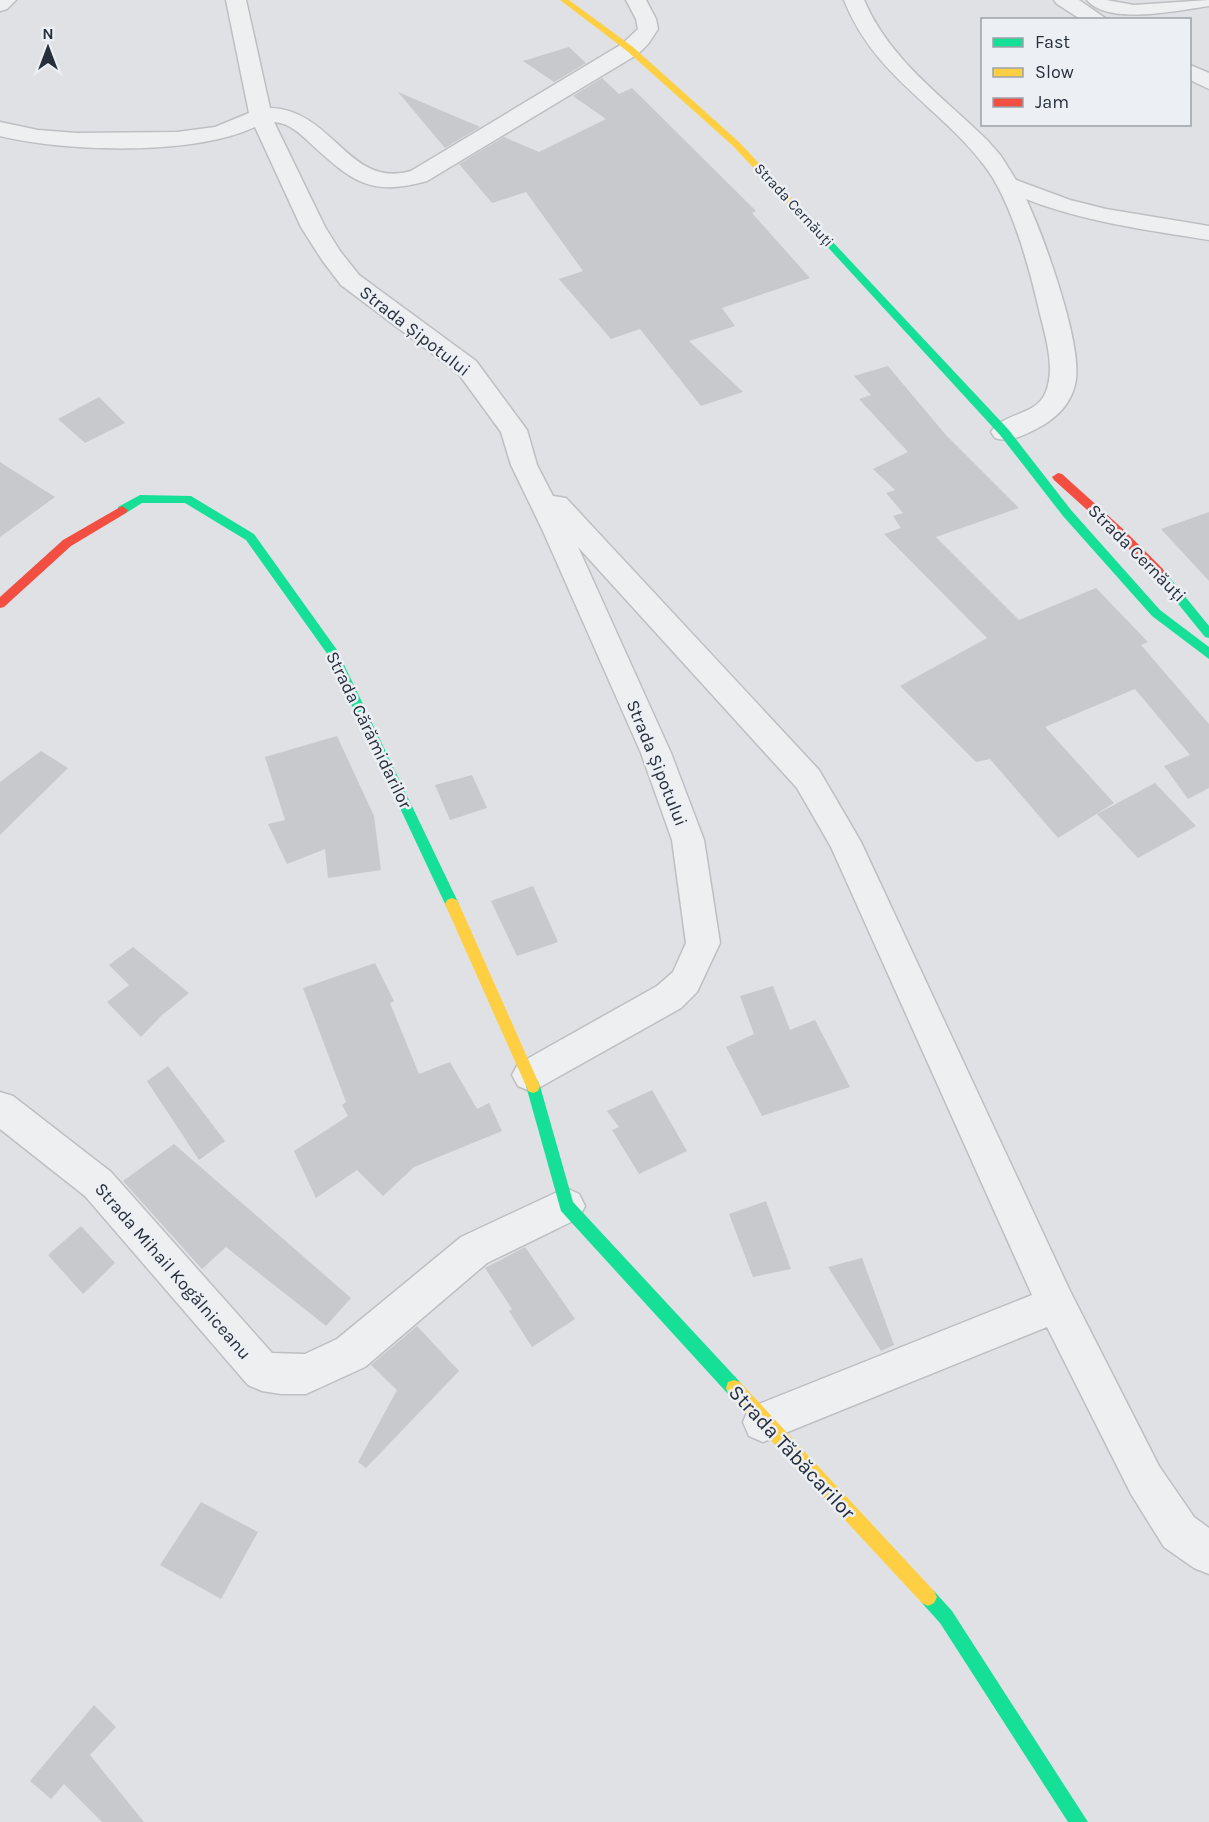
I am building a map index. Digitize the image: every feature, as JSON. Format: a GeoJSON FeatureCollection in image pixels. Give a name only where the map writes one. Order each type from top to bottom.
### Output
{"type":"FeatureCollection","features":[{"type":"Feature","properties":{"kind":"street"},"geometry":{"type":"LineString","coordinates":[[0,4],[6,0]]}},
{"type":"Feature","properties":{"kind":"street","name":"Strada Șipotului"},"geometry":{"type":"LineString","coordinates":[[236,0],[260,115],[313,227],[330,255],[350,280],[466,368],[514,430],[524,465],[556,529],[656,753],[688,840],[704,943],[685,982],[669,997],[530,1075]]}},
{"type":"Feature","properties":{"kind":"street","name":"Strada Cernăuți"},"geometry":{"type":"LineString","coordinates":[[564,0],[630,50],[743,150],[1004,432],[1067,513],[1156,614],[1209,654]]}},
{"type":"Feature","properties":{"kind":"street"},"geometry":{"type":"LineString","coordinates":[[0,129],[26,136],[116,141],[200,136],[233,129],[260,115],[289,117],[302,124],[342,160],[371,179],[383,183],[402,182],[419,176],[630,50],[641,40],[648,29],[646,19],[636,0]]}},
{"type":"Feature","properties":{"kind":"street"},"geometry":{"type":"LineString","coordinates":[[854,0],[871,36],[925,96],[993,162],[1007,184],[1028,237],[1057,329],[1063,378],[1054,403],[1030,421],[1004,432]]}},
{"type":"Feature","properties":{"kind":"street"},"geometry":{"type":"LineString","coordinates":[[1064,0],[1095,18]]}},
{"type":"Feature","properties":{"kind":"street"},"geometry":{"type":"LineString","coordinates":[[1191,72],[1209,82]]}},
{"type":"Feature","properties":{"kind":"street"},"geometry":{"type":"LineString","coordinates":[[1007,184],[1062,205],[1106,216],[1209,233]]}},
{"type":"Feature","properties":{"kind":"street","name":"Strada Cernăuți"},"geometry":{"type":"LineString","coordinates":[[1004,432],[1093,507],[1186,601],[1209,634]]}},
{"type":"Feature","properties":{"kind":"street"},"geometry":{"type":"LineString","coordinates":[[524,465],[571,523],[808,779],[845,842],[1056,1304],[1145,1480],[1179,1532],[1209,1553]]}},
{"type":"Feature","properties":{"kind":"street","name":"Strada Cărămidarilor"},"geometry":{"type":"LineString","coordinates":[[0,604],[67,543],[140,498],[187,499],[250,537],[333,653],[391,772],[530,1075]]}},
{"type":"Feature","properties":{"kind":"street","name":"Strada Tăbăcarilor"},"geometry":{"type":"LineString","coordinates":[[530,1075],[566,1206],[763,1422],[946,1617],[1079,1822]]}},
{"type":"Feature","properties":{"kind":"street","name":"Strada Mihail Kogălniceanu"},"geometry":{"type":"LineString","coordinates":[[0,1108],[98,1184],[262,1371],[306,1374],[351,1353],[474,1250],[566,1206]]}},
{"type":"Feature","properties":{"kind":"street"},"geometry":{"type":"LineString","coordinates":[[763,1422],[1056,1304]]}},
{"type":"Feature","properties":{"kind":"lane"},"geometry":{"type":"LineString","coordinates":[[1094,0],[1112,8],[1131,10],[1209,2]]}},
{"type":"Feature","properties":{"kind":"building"},"geometry":{"type":"Polygon","coordinates":[[[569,47],[586,63],[554,82],[523,61],[569,47]]]}},
{"type":"Feature","properties":{"kind":"building"},"geometry":{"type":"Polygon","coordinates":[[[602,78],[619,94],[632,88],[756,211],[752,213],[810,278],[722,308],[735,326],[689,341],[743,392],[701,406],[640,329],[611,339],[559,279],[583,271],[526,192],[492,203],[459,164],[504,137],[539,152],[606,119],[573,96],[602,78]]]}},
{"type":"Feature","properties":{"kind":"building"},"geometry":{"type":"Polygon","coordinates":[[[398,92],[480,127],[445,148],[398,92]]]}},
{"type":"Feature","properties":{"kind":"building"},"geometry":{"type":"Polygon","coordinates":[[[888,366],[945,434],[1019,508],[936,537],[1019,620],[1096,588],[1148,642],[1141,645],[1209,724],[1209,788],[1188,799],[1164,766],[1190,755],[1135,689],[1045,727],[1114,803],[1058,838],[990,759],[976,762],[900,686],[987,638],[884,534],[901,528],[893,516],[903,513],[886,493],[895,490],[873,469],[908,452],[859,399],[871,395],[854,376],[888,366]]]}},
{"type":"Feature","properties":{"kind":"building"},"geometry":{"type":"Polygon","coordinates":[[[99,397],[125,423],[85,443],[58,419],[99,397]]]}},
{"type":"Feature","properties":{"kind":"building"},"geometry":{"type":"Polygon","coordinates":[[[0,462],[55,497],[0,537],[0,462]]]}},
{"type":"Feature","properties":{"kind":"building"},"geometry":{"type":"Polygon","coordinates":[[[1209,512],[1209,581],[1161,529],[1209,512]]]}},
{"type":"Feature","properties":{"kind":"building"},"geometry":{"type":"Polygon","coordinates":[[[337,736],[374,816],[381,870],[328,878],[325,849],[287,864],[268,824],[285,820],[265,757],[337,736]]]}},
{"type":"Feature","properties":{"kind":"building"},"geometry":{"type":"Polygon","coordinates":[[[41,751],[68,768],[0,835],[0,782],[41,751]]]}},
{"type":"Feature","properties":{"kind":"building"},"geometry":{"type":"Polygon","coordinates":[[[472,775],[487,808],[450,820],[435,785],[472,775]]]}},
{"type":"Feature","properties":{"kind":"building"},"geometry":{"type":"Polygon","coordinates":[[[1155,783],[1196,826],[1138,858],[1097,814],[1155,783]]]}},
{"type":"Feature","properties":{"kind":"building"},"geometry":{"type":"Polygon","coordinates":[[[533,886],[558,942],[517,956],[491,901],[533,886]]]}},
{"type":"Feature","properties":{"kind":"building"},"geometry":{"type":"Polygon","coordinates":[[[133,947],[189,993],[161,1016],[141,1037],[107,1002],[129,985],[109,965],[133,947]]]}},
{"type":"Feature","properties":{"kind":"building"},"geometry":{"type":"Polygon","coordinates":[[[375,963],[394,1001],[390,1003],[419,1074],[450,1062],[477,1109],[489,1103],[502,1131],[414,1167],[383,1196],[357,1170],[316,1198],[294,1151],[348,1116],[342,1105],[346,1102],[303,988],[375,963]]]}},
{"type":"Feature","properties":{"kind":"building"},"geometry":{"type":"Polygon","coordinates":[[[773,986],[790,1030],[815,1020],[850,1087],[762,1116],[726,1047],[754,1034],[740,996],[773,986]]]}},
{"type":"Feature","properties":{"kind":"building"},"geometry":{"type":"Polygon","coordinates":[[[168,1066],[225,1141],[199,1160],[147,1081],[168,1066]]]}},
{"type":"Feature","properties":{"kind":"building"},"geometry":{"type":"Polygon","coordinates":[[[652,1090],[687,1151],[639,1174],[612,1130],[619,1127],[607,1111],[652,1090]]]}},
{"type":"Feature","properties":{"kind":"building"},"geometry":{"type":"Polygon","coordinates":[[[174,1144],[351,1298],[326,1326],[226,1247],[202,1269],[123,1181],[174,1144]]]}},
{"type":"Feature","properties":{"kind":"building"},"geometry":{"type":"Polygon","coordinates":[[[766,1201],[791,1269],[753,1277],[729,1214],[766,1201]]]}},
{"type":"Feature","properties":{"kind":"building"},"geometry":{"type":"Polygon","coordinates":[[[81,1226],[115,1263],[83,1294],[48,1255],[81,1226]]]}},
{"type":"Feature","properties":{"kind":"building"},"geometry":{"type":"Polygon","coordinates":[[[525,1247],[575,1319],[532,1347],[509,1311],[512,1309],[485,1268],[525,1247]]]}},
{"type":"Feature","properties":{"kind":"building"},"geometry":{"type":"Polygon","coordinates":[[[862,1258],[894,1345],[881,1351],[828,1267],[862,1258]]]}},
{"type":"Feature","properties":{"kind":"building"},"geometry":{"type":"Polygon","coordinates":[[[417,1326],[459,1371],[366,1468],[358,1462],[397,1390],[371,1365],[417,1326]]]}},
{"type":"Feature","properties":{"kind":"building"},"geometry":{"type":"Polygon","coordinates":[[[201,1502],[258,1532],[221,1599],[160,1565],[201,1502]]]}},
{"type":"Feature","properties":{"kind":"building"},"geometry":{"type":"Polygon","coordinates":[[[94,1705],[116,1727],[90,1755],[144,1822],[102,1822],[64,1784],[51,1799],[30,1781],[94,1705]]]}},
{"type":"Feature","properties":{"kind":"traffic: fast"},"geometry":{"type":"LineString","coordinates":[[827,241],[1004,432],[1067,513],[1156,613],[1209,654]]}},
{"type":"Feature","properties":{"kind":"traffic: fast"},"geometry":{"type":"LineString","coordinates":[[122,510],[140,499],[187,499],[250,537],[333,653],[452,904]]}},
{"type":"Feature","properties":{"kind":"traffic: fast"},"geometry":{"type":"LineString","coordinates":[[1158,571],[1209,634]]}},
{"type":"Feature","properties":{"kind":"traffic: fast"},"geometry":{"type":"LineString","coordinates":[[533,1086],[566,1206],[734,1388]]}},
{"type":"Feature","properties":{"kind":"traffic: fast"},"geometry":{"type":"LineString","coordinates":[[928,1597],[946,1617],[1079,1822]]}},
{"type":"Feature","properties":{"kind":"traffic: slow"},"geometry":{"type":"LineString","coordinates":[[564,0],[630,49],[736,144],[827,241]]}},
{"type":"Feature","properties":{"kind":"traffic: slow"},"geometry":{"type":"LineString","coordinates":[[452,904],[533,1086]]}},
{"type":"Feature","properties":{"kind":"traffic: slow"},"geometry":{"type":"LineString","coordinates":[[734,1388],[928,1597]]}},
{"type":"Feature","properties":{"kind":"traffic: jam"},"geometry":{"type":"LineString","coordinates":[[1058,477],[1158,571]]}},
{"type":"Feature","properties":{"kind":"traffic: jam"},"geometry":{"type":"LineString","coordinates":[[0,604],[67,543],[122,510]]}}]}
